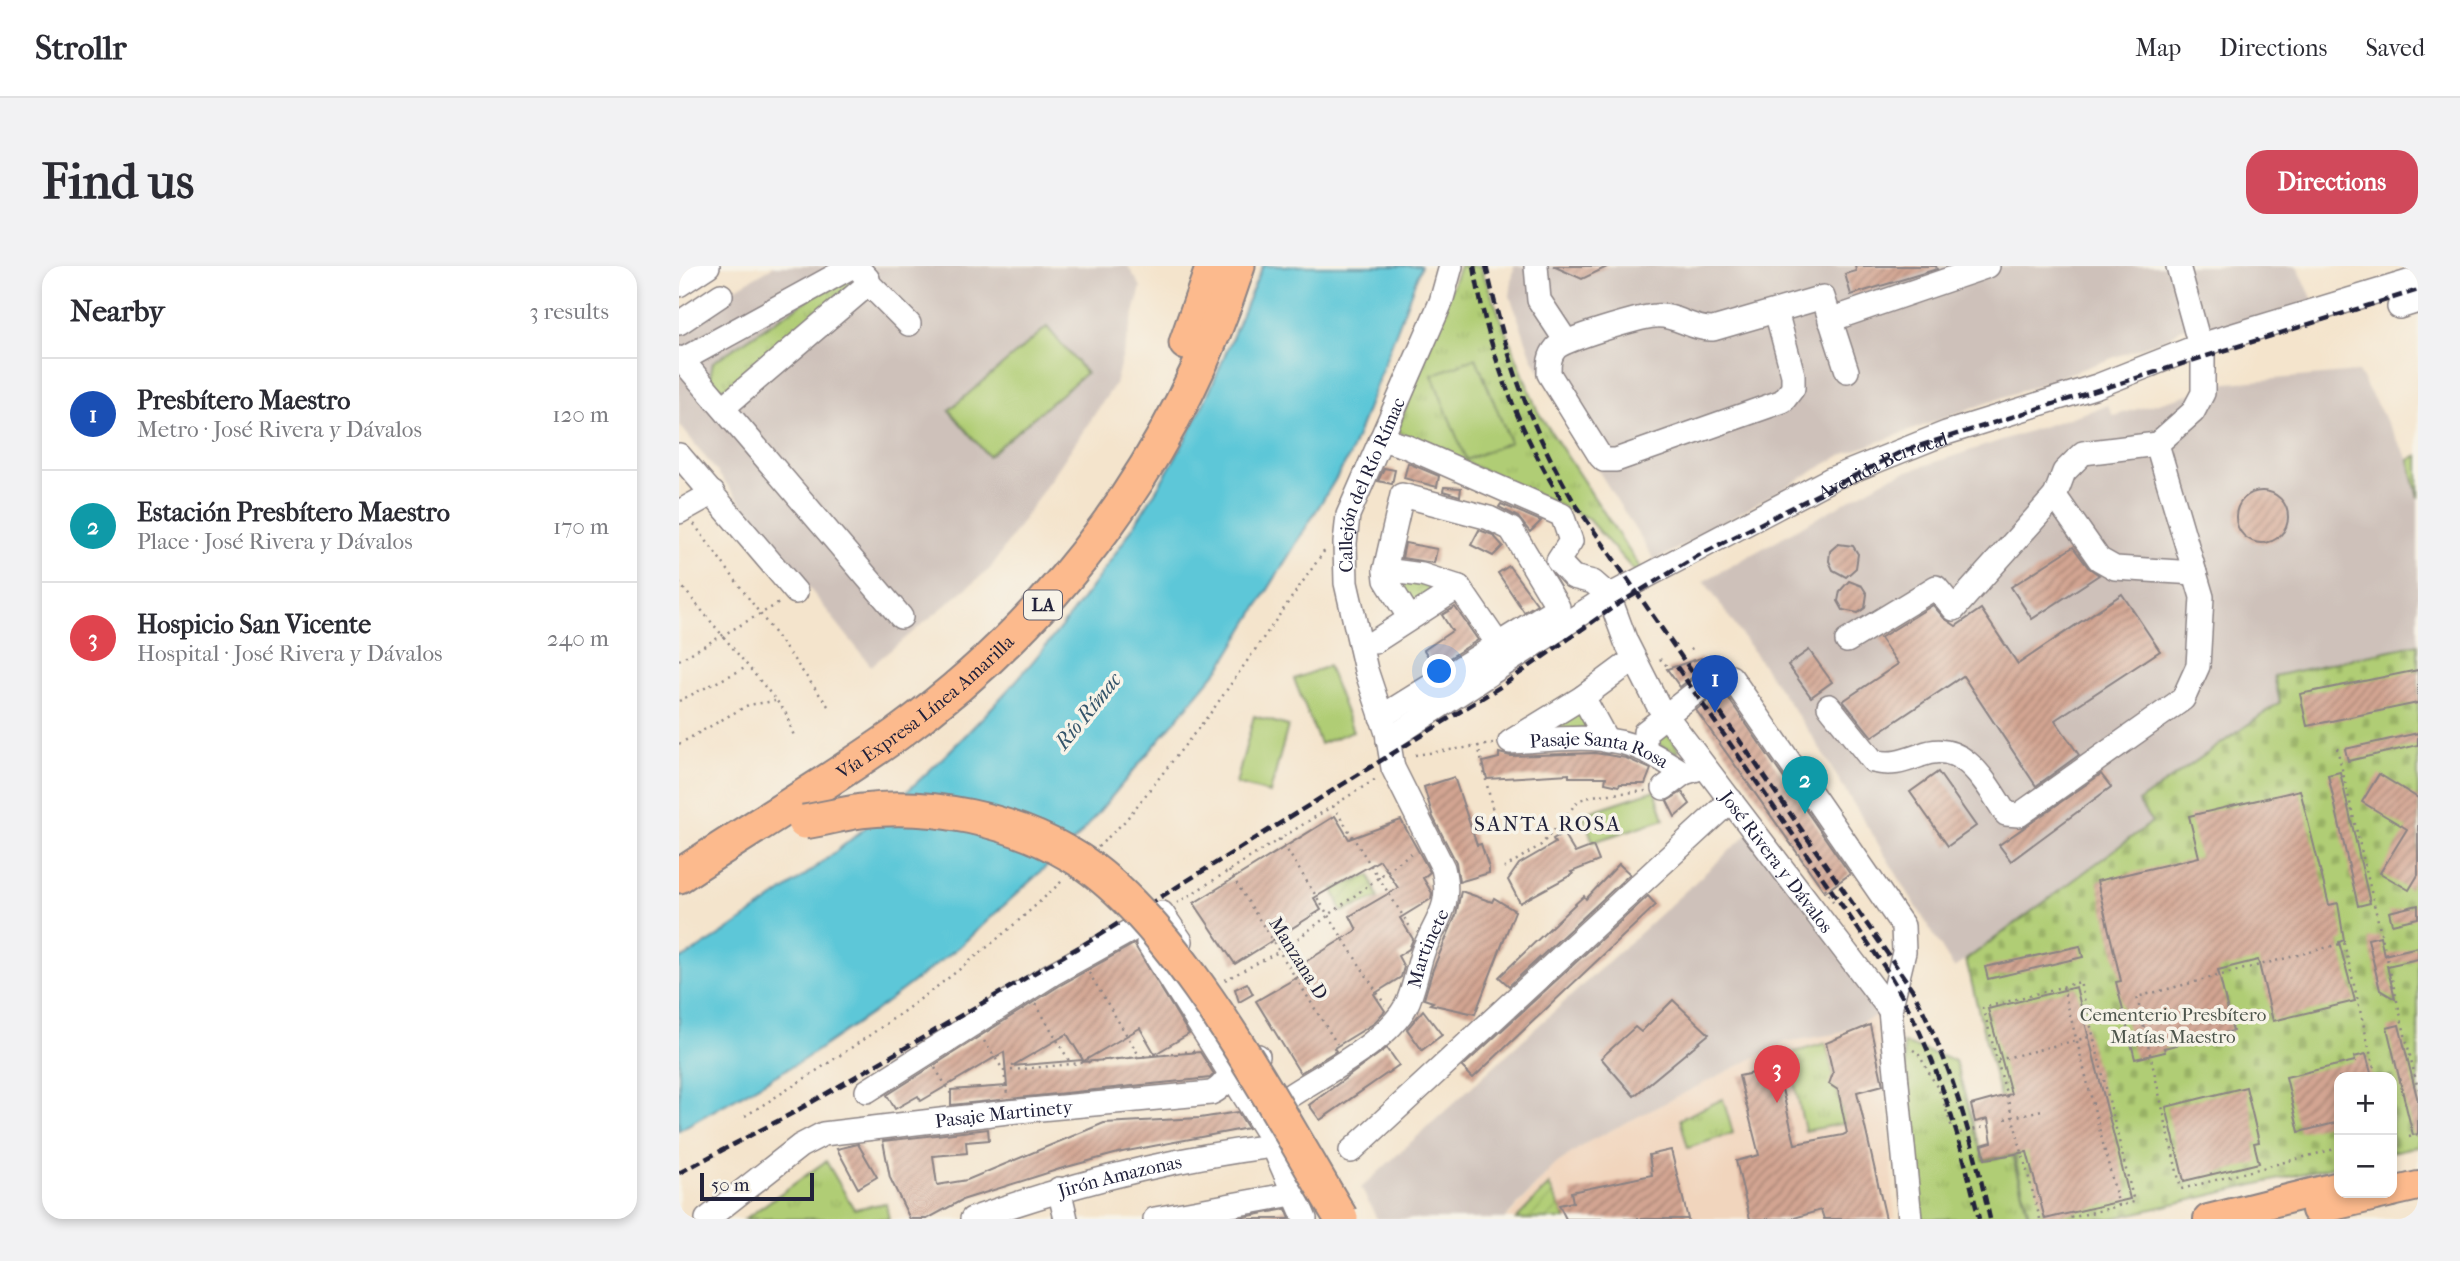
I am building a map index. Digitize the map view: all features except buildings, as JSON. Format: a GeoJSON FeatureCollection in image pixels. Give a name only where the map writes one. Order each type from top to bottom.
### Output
{"type":"FeatureCollection","features":[{"type":"Feature","properties":{"kind":"highway","name":"Vía Expresa Línea Amarilla"},"geometry":{"type":"LineString","coordinates":[[679,850],[905,703],[966,653],[1021,599],[1075,535],[1143,433],[1174,376],[1213,266]]}},
{"type":"Feature","properties":{"kind":"highway","name":"Vía Expresa Línea Amarilla"},"geometry":{"type":"LineString","coordinates":[[679,876],[866,756],[927,711],[1002,647],[1064,581],[1115,515],[1163,442],[1184,403],[1226,305],[1238,266]]}},
{"type":"Feature","properties":{"kind":"highway"},"geometry":{"type":"LineString","coordinates":[[731,843],[804,822],[862,811],[895,810],[993,822],[1071,855],[1099,874],[1156,932],[1202,995],[1341,1219]]}},
{"type":"Feature","properties":{"kind":"main road"},"geometry":{"type":"LineString","coordinates":[[2397,1174],[2418,1169]]}},
{"type":"Feature","properties":{"kind":"main road"},"geometry":{"type":"LineString","coordinates":[[2397,1190],[2418,1186]]}},
{"type":"Feature","properties":{"kind":"main road"},"geometry":{"type":"LineString","coordinates":[[2208,1219],[2334,1187]]}},
{"type":"Feature","properties":{"kind":"main road"},"geometry":{"type":"LineString","coordinates":[[2287,1219],[2367,1198]]}},
{"type":"Feature","properties":{"kind":"street"},"geometry":{"type":"LineString","coordinates":[[679,285],[708,266]]}},
{"type":"Feature","properties":{"kind":"street","name":"Callejón del Río Rímac"},"geometry":{"type":"LineString","coordinates":[[1391,753],[1346,583],[1345,543],[1348,515],[1441,302],[1451,266]]}},
{"type":"Feature","properties":{"kind":"street"},"geometry":{"type":"LineString","coordinates":[[1536,266],[1539,300],[1566,341]]}},
{"type":"Feature","properties":{"kind":"street"},"geometry":{"type":"LineString","coordinates":[[1830,320],[1988,266]]}},
{"type":"Feature","properties":{"kind":"street"},"geometry":{"type":"LineString","coordinates":[[1847,642],[1936,587],[1954,609],[2055,496],[2064,472],[2083,453],[2157,444],[2193,412],[2203,393],[2200,345],[2178,266]]}},
{"type":"Feature","properties":{"kind":"street"},"geometry":{"type":"LineString","coordinates":[[859,272],[909,324]]}},
{"type":"Feature","properties":{"kind":"street"},"geometry":{"type":"LineString","coordinates":[[859,272],[682,356],[901,617]]}},
{"type":"Feature","properties":{"kind":"street"},"geometry":{"type":"LineString","coordinates":[[725,407],[859,272]]}},
{"type":"Feature","properties":{"kind":"street","name":"Avenida Berrocal"},"geometry":{"type":"LineString","coordinates":[[1391,753],[1609,596],[1831,479],[1946,433],[2097,386],[2200,345],[2418,279]]}},
{"type":"Feature","properties":{"kind":"street"},"geometry":{"type":"LineString","coordinates":[[679,323],[721,295]]}},
{"type":"Feature","properties":{"kind":"street"},"geometry":{"type":"LineString","coordinates":[[1776,311],[1793,375],[1793,388],[1783,401],[1609,461],[1599,456],[1549,374],[1549,359],[1566,341],[1655,316],[1672,317],[1700,330],[1823,297],[1847,371]]}},
{"type":"Feature","properties":{"kind":"street"},"geometry":{"type":"LineString","coordinates":[[1381,439],[1405,446],[1562,515],[1571,541],[1558,561],[1573,576],[1593,582],[1609,596]]}},
{"type":"Feature","properties":{"kind":"street"},"geometry":{"type":"LineString","coordinates":[[1829,706],[1873,761],[1904,762],[1924,753],[1950,753],[1972,763],[2006,814],[2019,815],[2183,699],[2198,666],[2202,597],[2157,444]]}},
{"type":"Feature","properties":{"kind":"street"},"geometry":{"type":"LineString","coordinates":[[679,456],[796,592]]}},
{"type":"Feature","properties":{"kind":"street"},"geometry":{"type":"LineString","coordinates":[[681,511],[713,493]]}},
{"type":"Feature","properties":{"kind":"street"},"geometry":{"type":"LineString","coordinates":[[1381,718],[1558,607],[1511,529],[1489,518],[1402,495],[1385,570],[1386,580],[1409,617]]}},
{"type":"Feature","properties":{"kind":"street"},"geometry":{"type":"LineString","coordinates":[[2055,496],[2099,559],[2115,568],[2195,573]]}},
{"type":"Feature","properties":{"kind":"street"},"geometry":{"type":"LineString","coordinates":[[1385,570],[1422,575],[1459,587],[1498,644]]}},
{"type":"Feature","properties":{"kind":"street"},"geometry":{"type":"LineString","coordinates":[[1374,642],[1459,587]]}},
{"type":"Feature","properties":{"kind":"street","name":"José Rivera y Dávalos"},"geometry":{"type":"LineString","coordinates":[[1609,596],[1634,659],[1695,770],[1731,800],[1890,1010]]}},
{"type":"Feature","properties":{"kind":"street"},"geometry":{"type":"LineString","coordinates":[[1510,742],[1583,697],[1634,659]]}},
{"type":"Feature","properties":{"kind":"street"},"geometry":{"type":"LineString","coordinates":[[1645,750],[1645,732],[1665,715],[1719,674],[1731,677],[1903,926],[1905,952],[1890,1010],[1910,1219]]}},
{"type":"Feature","properties":{"kind":"street"},"geometry":{"type":"LineString","coordinates":[[1583,697],[1607,741]]}},
{"type":"Feature","properties":{"kind":"street","name":"Pasaje Santa Rosa"},"geometry":{"type":"LineString","coordinates":[[1510,742],[1577,738],[1607,741],[1645,750],[1695,770]]}},
{"type":"Feature","properties":{"kind":"street","name":"Martinete"},"geometry":{"type":"LineString","coordinates":[[1288,1097],[1385,1032],[1395,1021],[1408,1003],[1424,949],[1441,919],[1447,884],[1391,753]]}},
{"type":"Feature","properties":{"kind":"street"},"geometry":{"type":"LineString","coordinates":[[1664,788],[1695,770]]}},
{"type":"Feature","properties":{"kind":"street"},"geometry":{"type":"LineString","coordinates":[[1352,1151],[1731,800]]}},
{"type":"Feature","properties":{"kind":"street"},"geometry":{"type":"LineString","coordinates":[[867,1091],[1028,989],[1162,913],[1250,1037],[1259,1056],[1265,1059],[1356,1219]]}},
{"type":"Feature","properties":{"kind":"street"},"geometry":{"type":"LineString","coordinates":[[1137,925],[1231,1072],[1272,1146],[1305,1219]]}},
{"type":"Feature","properties":{"kind":"street","name":"Pasaje Martinety"},"geometry":{"type":"LineString","coordinates":[[707,1219],[800,1146],[823,1134],[1008,1112],[1211,1093],[1225,1086],[1238,1063],[1251,1056],[1259,1056]]}},
{"type":"Feature","properties":{"kind":"street","name":"Jirón Amazonas"},"geometry":{"type":"LineString","coordinates":[[972,1219],[1059,1189],[1198,1155],[1272,1146]]}},
{"type":"Feature","properties":{"kind":"street"},"geometry":{"type":"LineString","coordinates":[[1059,1189],[1066,1219]]}},
{"type":"Feature","properties":{"kind":"street"},"geometry":{"type":"LineString","coordinates":[[1155,1219],[1292,1194]]}},
{"type":"Feature","properties":{"kind":"path"},"geometry":{"type":"LineString","coordinates":[[681,511],[831,710]]}},
{"type":"Feature","properties":{"kind":"path"},"geometry":{"type":"LineString","coordinates":[[679,583],[785,711],[795,738]]}},
{"type":"Feature","properties":{"kind":"path"},"geometry":{"type":"LineString","coordinates":[[679,660],[796,592]]}},
{"type":"Feature","properties":{"kind":"path"},"geometry":{"type":"LineString","coordinates":[[1691,648],[1694,654]]}},
{"type":"Feature","properties":{"kind":"path"},"geometry":{"type":"LineString","coordinates":[[1660,659],[1669,668]]}},
{"type":"Feature","properties":{"kind":"path"},"geometry":{"type":"LineString","coordinates":[[679,701],[747,667]]}},
{"type":"Feature","properties":{"kind":"path"},"geometry":{"type":"LineString","coordinates":[[679,744],[748,705],[775,701]]}},
{"type":"Feature","properties":{"kind":"path"},"geometry":{"type":"LineString","coordinates":[[1415,755],[1510,742]]}},
{"type":"Feature","properties":{"kind":"path"},"geometry":{"type":"LineString","coordinates":[[1478,746],[1495,820]]}},
{"type":"Feature","properties":{"kind":"path"},"geometry":{"type":"LineString","coordinates":[[2337,748],[2418,1089]]}},
{"type":"Feature","properties":{"kind":"path"},"geometry":{"type":"LineString","coordinates":[[1162,913],[1333,806],[1391,753]]}},
{"type":"Feature","properties":{"kind":"path"},"geometry":{"type":"LineString","coordinates":[[1504,868],[1541,845],[1579,800],[1664,788]]}},
{"type":"Feature","properties":{"kind":"path"},"geometry":{"type":"LineString","coordinates":[[1333,806],[1424,949]]}},
{"type":"Feature","properties":{"kind":"path"},"geometry":{"type":"LineString","coordinates":[[1280,839],[1395,1021]]}},
{"type":"Feature","properties":{"kind":"path"},"geometry":{"type":"LineString","coordinates":[[1212,987],[1279,951],[1376,877],[1430,840]]}},
{"type":"Feature","properties":{"kind":"path","name":"Manzana D"},"geometry":{"type":"LineString","coordinates":[[1229,871],[1346,1059]]}},
{"type":"Feature","properties":{"kind":"path"},"geometry":{"type":"LineString","coordinates":[[2334,1149],[2181,1189],[2137,997],[2344,943],[2375,1072]]}},
{"type":"Feature","properties":{"kind":"path"},"geometry":{"type":"LineString","coordinates":[[1080,958],[1140,1057]]}},
{"type":"Feature","properties":{"kind":"path"},"geometry":{"type":"LineString","coordinates":[[2040,1219],[1983,1008],[2080,982],[2134,1202],[2066,1219]]}},
{"type":"Feature","properties":{"kind":"path"},"geometry":{"type":"LineString","coordinates":[[2063,987],[2119,1206]]}},
{"type":"Feature","properties":{"kind":"path"},"geometry":{"type":"LineString","coordinates":[[1028,989],[1071,1065]]}},
{"type":"Feature","properties":{"kind":"path"},"geometry":{"type":"LineString","coordinates":[[973,1023],[1004,1071],[1008,1112]]}},
{"type":"Feature","properties":{"kind":"path"},"geometry":{"type":"LineString","coordinates":[[1998,1060],[2094,1036]]}},
{"type":"Feature","properties":{"kind":"path"},"geometry":{"type":"LineString","coordinates":[[1892,1038],[1918,1053],[1941,1094],[1952,1128],[1959,1133],[1989,1126]]}},
{"type":"Feature","properties":{"kind":"path"},"geometry":{"type":"LineString","coordinates":[[1004,1071],[1215,1046]]}},
{"type":"Feature","properties":{"kind":"path"},"geometry":{"type":"LineString","coordinates":[[926,1054],[950,1092],[953,1118]]}},
{"type":"Feature","properties":{"kind":"path"},"geometry":{"type":"LineString","coordinates":[[2005,1119],[2042,1110]]}},
{"type":"Feature","properties":{"kind":"path"},"geometry":{"type":"LineString","coordinates":[[2409,1137],[2418,1135]]}},
{"type":"Feature","properties":{"kind":"shaded area"},"geometry":{"type":"Polygon","coordinates":[[[774,266],[1128,266],[1141,287],[1115,384],[990,569],[871,666],[679,424],[679,321],[774,266]]]}},
{"type":"Feature","properties":{"kind":"shaded area"},"geometry":{"type":"Polygon","coordinates":[[[1514,266],[2297,266],[2313,300],[2222,330],[2197,324],[2180,329],[2171,337],[1842,455],[1655,561],[1557,405],[1532,357],[1510,296],[1514,266]]]}},
{"type":"Feature","properties":{"kind":"shaded area"},"geometry":{"type":"Polygon","coordinates":[[[2358,372],[2409,460],[2418,498],[2418,644],[2275,676],[2280,701],[2138,802],[2152,822],[1954,968],[1812,736],[1704,581],[1890,477],[2108,405],[2113,416],[2228,383],[2358,372]]]}},
{"type":"Feature","properties":{"kind":"shaded area"},"geometry":{"type":"Polygon","coordinates":[[[1751,831],[1880,1014],[1836,1034],[1785,1042],[1586,1143],[1555,1165],[1505,1219],[1377,1219],[1361,1188],[1751,831]]]}},
{"type":"Feature","properties":{"kind":"shaded area"},"geometry":{"type":"Polygon","coordinates":[[[1880,1013],[1895,1219],[1507,1219],[1555,1165],[1586,1143],[1785,1042],[1836,1034],[1880,1013]]]}},
{"type":"Feature","properties":{"kind":"green space"},"geometry":{"type":"Polygon","coordinates":[[[1460,266],[1480,266],[1538,412],[1641,569],[1636,573],[1587,518],[1397,431],[1460,266]]]}},
{"type":"Feature","properties":{"kind":"green space"},"geometry":{"type":"Polygon","coordinates":[[[844,276],[850,278],[851,285],[729,388],[719,388],[710,377],[713,362],[844,276]]]}},
{"type":"Feature","properties":{"kind":"green space"},"geometry":{"type":"Polygon","coordinates":[[[1047,327],[1086,373],[988,456],[949,410],[1047,327]]]}},
{"type":"Feature","properties":{"kind":"green space"},"geometry":{"type":"Polygon","coordinates":[[[1476,358],[1510,442],[1466,460],[1432,375],[1476,358]]]}},
{"type":"Feature","properties":{"kind":"green space"},"geometry":{"type":"Polygon","coordinates":[[[2418,455],[2418,498],[2409,460],[2418,455]]]}},
{"type":"Feature","properties":{"kind":"green space"},"geometry":{"type":"Polygon","coordinates":[[[1386,580],[1459,587],[1409,617],[1386,580]]]}},
{"type":"Feature","properties":{"kind":"green space","name":"Cementerio Presbítero Matías Maestro"},"geometry":{"type":"Polygon","coordinates":[[[2418,644],[2418,1146],[2397,1151],[2397,1072],[2334,1072],[2334,1166],[2110,1219],[2030,1219],[1966,960],[2152,822],[2138,802],[2280,702],[2274,676],[2418,644]]]}},
{"type":"Feature","properties":{"kind":"green space"},"geometry":{"type":"Polygon","coordinates":[[[1328,666],[1353,731],[1320,744],[1294,679],[1328,666]]]}},
{"type":"Feature","properties":{"kind":"green space"},"geometry":{"type":"Polygon","coordinates":[[[1578,709],[1590,728],[1564,735],[1548,726],[1578,709]]]}},
{"type":"Feature","properties":{"kind":"green space"},"geometry":{"type":"Polygon","coordinates":[[[1254,716],[1288,726],[1270,793],[1236,784],[1254,716]]]}},
{"type":"Feature","properties":{"kind":"green space"},"geometry":{"type":"Polygon","coordinates":[[[1665,730],[1679,749],[1678,753],[1656,744],[1653,731],[1665,730]]]}},
{"type":"Feature","properties":{"kind":"green space"},"geometry":{"type":"Polygon","coordinates":[[[1655,790],[1664,819],[1593,842],[1583,814],[1655,790]]]}},
{"type":"Feature","properties":{"kind":"green space"},"geometry":{"type":"Polygon","coordinates":[[[1370,875],[1378,898],[1342,912],[1333,889],[1370,875]]]}},
{"type":"Feature","properties":{"kind":"green space"},"geometry":{"type":"Polygon","coordinates":[[[1826,1043],[1845,1123],[1805,1131],[1788,1054],[1826,1043]]]}},
{"type":"Feature","properties":{"kind":"green space"},"geometry":{"type":"Polygon","coordinates":[[[1903,1043],[1955,1061],[1984,1160],[2012,1155],[2029,1219],[1919,1219],[1903,1043]]]}},
{"type":"Feature","properties":{"kind":"green space"},"geometry":{"type":"Polygon","coordinates":[[[1723,1099],[1733,1133],[1688,1148],[1680,1119],[1723,1099]]]}},
{"type":"Feature","properties":{"kind":"green space"},"geometry":{"type":"Polygon","coordinates":[[[826,1161],[854,1209],[886,1203],[889,1219],[745,1219],[826,1161]]]}},
{"type":"Feature","properties":{"kind":"green space"},"geometry":{"type":"Polygon","coordinates":[[[1549,1185],[1566,1219],[1516,1219],[1549,1185]]]}},
{"type":"Feature","properties":{"kind":"water","name":"Río Rímac"},"geometry":{"type":"Polygon","coordinates":[[[1263,266],[1421,266],[1349,457],[1222,665],[1077,838],[959,947],[872,1013],[803,1060],[679,1130],[679,960],[785,890],[845,844],[903,795],[958,743],[1010,688],[1105,569],[1147,506],[1206,397],[1263,266]]]}},
{"type":"Feature","properties":{"kind":"railway"},"geometry":{"type":"LineString","coordinates":[[1474,266],[1487,327],[1506,387],[1518,417],[1562,500]]}},
{"type":"Feature","properties":{"kind":"railway"},"geometry":{"type":"LineString","coordinates":[[1486,266],[1520,387],[1543,443],[1574,502],[1912,989],[1938,1044],[1959,1101],[1990,1219]]}},
{"type":"Feature","properties":{"kind":"railway"},"geometry":{"type":"LineString","coordinates":[[679,1173],[791,1114],[1093,939],[1503,685],[1615,606],[1699,555],[1903,451],[2418,290]]}},
{"type":"Feature","properties":{"kind":"railway"},"geometry":{"type":"LineString","coordinates":[[1677,667],[1888,972],[1905,1001],[1943,1091],[1963,1154],[1979,1219]]}},
{"type":"Feature","properties":{"kind":"place","name":"Presbítero Maestro"},"geometry":{"type":"Point","coordinates":[1715,713]}},
{"type":"Feature","properties":{"kind":"place","name":"Estación Presbítero Maestro"},"geometry":{"type":"Point","coordinates":[1805,814]}},
{"type":"Feature","properties":{"kind":"place","name":"Hospicio San Vicente"},"geometry":{"type":"Point","coordinates":[1777,1103]}},
{"type":"Feature","properties":{"kind":"district","name":"SANTA ROSA"},"geometry":{"type":"Point","coordinates":[1548,824]}}]}
